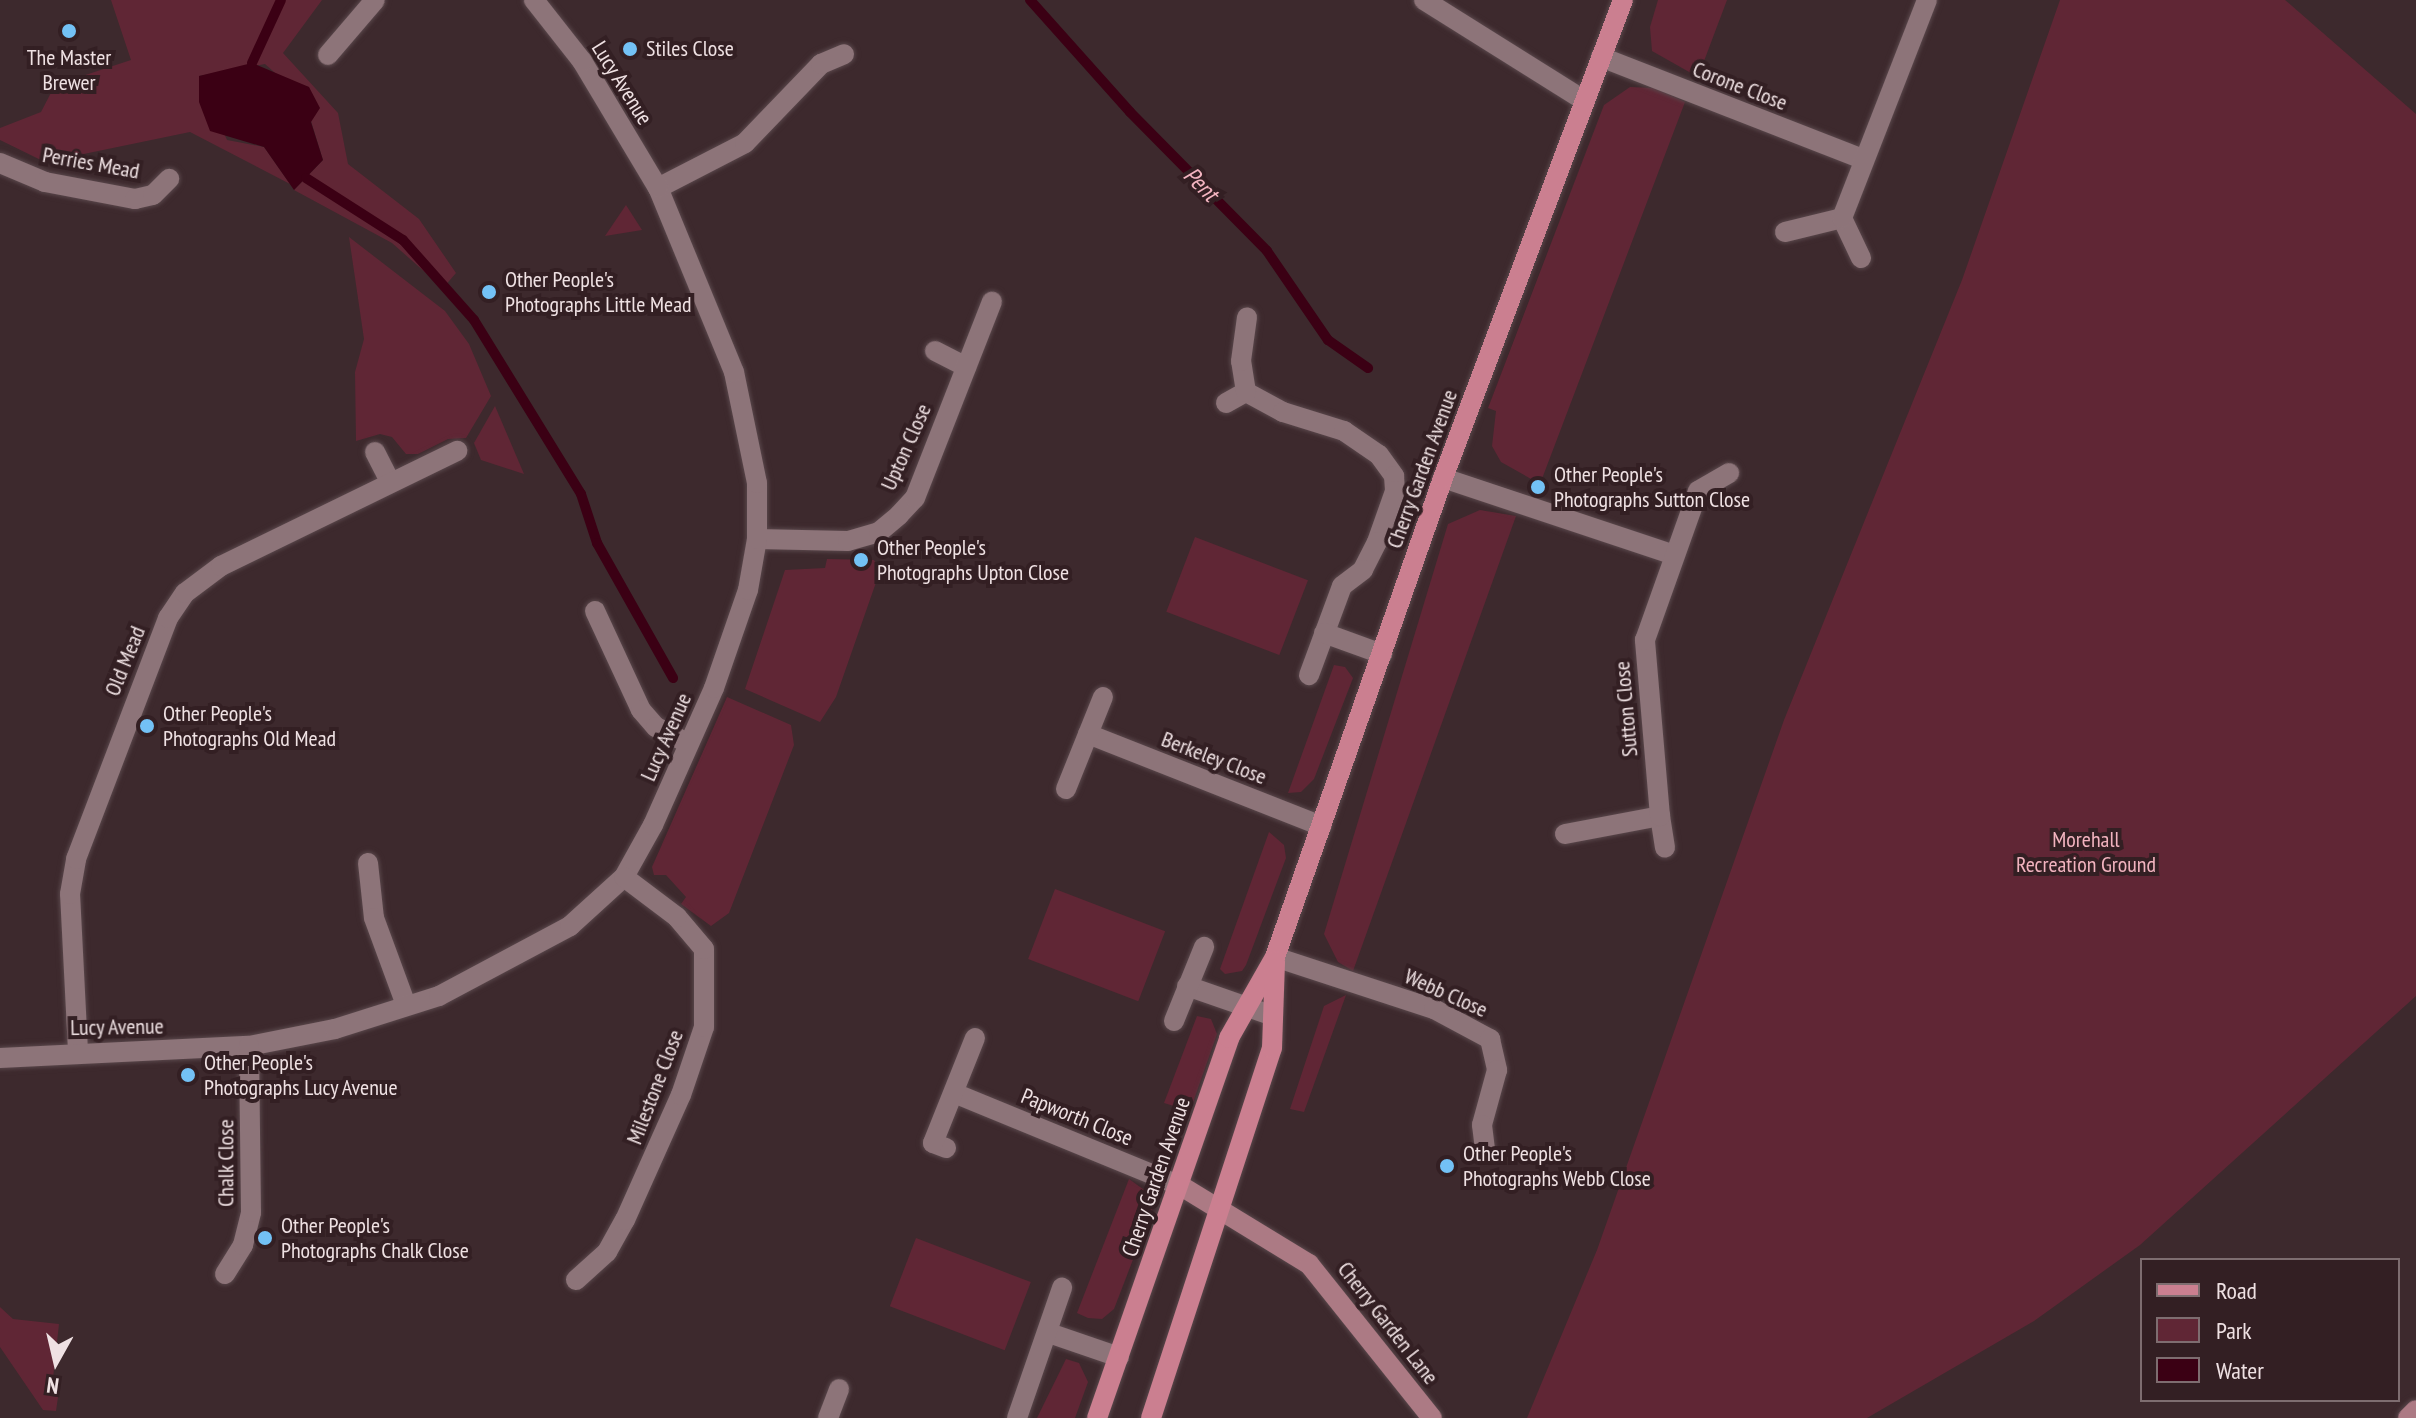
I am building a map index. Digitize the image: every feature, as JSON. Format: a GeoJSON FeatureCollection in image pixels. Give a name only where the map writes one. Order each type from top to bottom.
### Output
{"type":"FeatureCollection","features":[{"type":"Feature","properties":{"kind":"main road","name":"Cherry Garden Avenue"},"geometry":{"type":"LineString","coordinates":[[1097,1418],[1181,1186],[1229,1038],[1275,957],[1443,478],[1623,0]]}},
{"type":"Feature","properties":{"kind":"main road","name":"Cherry Garden Avenue"},"geometry":{"type":"LineString","coordinates":[[1151,1418],[1272,1048],[1275,957]]}},
{"type":"Feature","properties":{"kind":"street"},"geometry":{"type":"LineString","coordinates":[[328,55],[375,0]]}},
{"type":"Feature","properties":{"kind":"street","name":"Lucy Avenue"},"geometry":{"type":"LineString","coordinates":[[0,1058],[78,1051],[249,1046],[335,1029],[406,1005],[484,976],[546,942],[624,877],[653,825],[733,636],[757,539],[757,483],[734,372],[658,188],[582,61],[534,0]]}},
{"type":"Feature","properties":{"kind":"street"},"geometry":{"type":"LineString","coordinates":[[1424,0],[1585,101]]}},
{"type":"Feature","properties":{"kind":"street"},"geometry":{"type":"LineString","coordinates":[[1861,258],[1842,218],[1862,159],[1927,0]]}},
{"type":"Feature","properties":{"kind":"street"},"geometry":{"type":"LineString","coordinates":[[658,188],[745,143],[821,64],[844,54]]}},
{"type":"Feature","properties":{"kind":"street","name":"Corone Close"},"geometry":{"type":"LineString","coordinates":[[1601,57],[1862,159]]}},
{"type":"Feature","properties":{"kind":"street","name":"Perries Mead"},"geometry":{"type":"LineString","coordinates":[[0,163],[45,182],[135,199],[153,195],[169,179]]}},
{"type":"Feature","properties":{"kind":"street"},"geometry":{"type":"LineString","coordinates":[[1785,232],[1842,218]]}},
{"type":"Feature","properties":{"kind":"street","name":"Upton Close"},"geometry":{"type":"LineString","coordinates":[[757,539],[848,541],[879,532],[915,498],[992,302]]}},
{"type":"Feature","properties":{"kind":"street"},"geometry":{"type":"LineString","coordinates":[[1246,392],[1241,361],[1247,317]]}},
{"type":"Feature","properties":{"kind":"street"},"geometry":{"type":"LineString","coordinates":[[935,351],[966,367]]}},
{"type":"Feature","properties":{"kind":"street"},"geometry":{"type":"LineString","coordinates":[[1226,403],[1246,392]]}},
{"type":"Feature","properties":{"kind":"street"},"geometry":{"type":"LineString","coordinates":[[1246,392],[1283,412],[1344,431],[1379,455],[1394,476],[1395,491],[1377,542],[1363,570],[1342,586],[1309,675]]}},
{"type":"Feature","properties":{"kind":"street","name":"Old Mead"},"geometry":{"type":"LineString","coordinates":[[78,1051],[70,894],[76,859],[168,618],[185,593],[221,566],[389,480],[457,451]]}},
{"type":"Feature","properties":{"kind":"street"},"geometry":{"type":"LineString","coordinates":[[375,452],[389,480]]}},
{"type":"Feature","properties":{"kind":"street","name":"Sutton Close"},"geometry":{"type":"LineString","coordinates":[[1665,848],[1645,649],[1672,554],[1698,491],[1729,473]]}},
{"type":"Feature","properties":{"kind":"street"},"geometry":{"type":"LineString","coordinates":[[1443,478],[1672,554]]}},
{"type":"Feature","properties":{"kind":"street"},"geometry":{"type":"LineString","coordinates":[[595,611],[641,710],[656,727],[688,743]]}},
{"type":"Feature","properties":{"kind":"street"},"geometry":{"type":"LineString","coordinates":[[1324,633],[1382,654]]}},
{"type":"Feature","properties":{"kind":"street"},"geometry":{"type":"LineString","coordinates":[[1066,789],[1103,697]]}},
{"type":"Feature","properties":{"kind":"street","name":"Berkeley Close"},"geometry":{"type":"LineString","coordinates":[[1088,734],[1321,826]]}},
{"type":"Feature","properties":{"kind":"street"},"geometry":{"type":"LineString","coordinates":[[1565,834],[1660,816]]}},
{"type":"Feature","properties":{"kind":"street"},"geometry":{"type":"LineString","coordinates":[[368,863],[374,918],[406,1005]]}},
{"type":"Feature","properties":{"kind":"street","name":"Milestone Close"},"geometry":{"type":"LineString","coordinates":[[576,1280],[607,1252],[621,1227],[681,1095],[704,1027],[704,949],[677,917],[624,877]]}},
{"type":"Feature","properties":{"kind":"street"},"geometry":{"type":"LineString","coordinates":[[1174,1021],[1204,947]]}},
{"type":"Feature","properties":{"kind":"street","name":"Webb Close"},"geometry":{"type":"LineString","coordinates":[[1275,957],[1434,1009],[1490,1039],[1497,1070],[1482,1125],[1485,1149]]}},
{"type":"Feature","properties":{"kind":"street"},"geometry":{"type":"LineString","coordinates":[[1187,986],[1273,1016]]}},
{"type":"Feature","properties":{"kind":"street"},"geometry":{"type":"LineString","coordinates":[[946,1148],[933,1143],[975,1038]]}},
{"type":"Feature","properties":{"kind":"street","name":"Chalk Close"},"geometry":{"type":"LineString","coordinates":[[225,1274],[243,1245],[251,1212],[249,1046]]}},
{"type":"Feature","properties":{"kind":"street","name":"Papworth Close"},"geometry":{"type":"LineString","coordinates":[[954,1093],[1181,1186]]}},
{"type":"Feature","properties":{"kind":"street","name":"Cherry Garden Lane"},"geometry":{"type":"LineString","coordinates":[[1181,1186],[1309,1264],[1432,1418]]}},
{"type":"Feature","properties":{"kind":"street"},"geometry":{"type":"LineString","coordinates":[[1017,1418],[1049,1333],[1062,1288]]}},
{"type":"Feature","properties":{"kind":"street"},"geometry":{"type":"LineString","coordinates":[[1049,1333],[1119,1357]]}},
{"type":"Feature","properties":{"kind":"street"},"geometry":{"type":"LineString","coordinates":[[828,1418],[839,1389]]}},
{"type":"Feature","properties":{"kind":"street"},"geometry":{"type":"LineString","coordinates":[[2408,1418],[2416,1410]]}},
{"type":"Feature","properties":{"kind":"green space"},"geometry":{"type":"Polygon","coordinates":[[[111,0],[322,0],[283,53],[338,113],[348,164],[419,219],[456,273],[443,288],[392,243],[294,190],[323,160],[311,121],[309,87],[283,80],[265,64],[199,76],[227,140],[264,147],[290,184],[190,132],[45,162],[0,140],[0,128],[41,112],[55,85],[131,60],[111,0]]]}},
{"type":"Feature","properties":{"kind":"green space"},"geometry":{"type":"Polygon","coordinates":[[[1658,0],[1727,0],[1698,77],[1652,51],[1650,27],[1658,0]]]}},
{"type":"Feature","properties":{"kind":"green space","name":"Morehall Recreation Ground"},"geometry":{"type":"Polygon","coordinates":[[[2060,0],[2285,0],[2416,114],[2416,996],[2140,1245],[2034,1321],[1867,1418],[1527,1418],[1597,1250],[1784,720],[1962,280],[2060,0]]]}},
{"type":"Feature","properties":{"kind":"green space"},"geometry":{"type":"Polygon","coordinates":[[[1630,87],[1654,88],[1685,102],[1540,484],[1501,462],[1492,446],[1496,411],[1488,408],[1604,105],[1630,87]]]}},
{"type":"Feature","properties":{"kind":"green space"},"geometry":{"type":"Polygon","coordinates":[[[626,205],[642,230],[605,236],[626,205]]]}},
{"type":"Feature","properties":{"kind":"green space"},"geometry":{"type":"Polygon","coordinates":[[[349,237],[445,311],[469,344],[491,396],[466,438],[448,439],[418,454],[406,454],[392,437],[380,434],[356,441],[355,372],[364,339],[349,237]]]}},
{"type":"Feature","properties":{"kind":"green space"},"geometry":{"type":"Polygon","coordinates":[[[495,406],[524,474],[481,460],[474,443],[495,406]]]}},
{"type":"Feature","properties":{"kind":"green space"},"geometry":{"type":"Polygon","coordinates":[[[1480,510],[1516,516],[1353,971],[1338,962],[1324,934],[1448,524],[1480,510]]]}},
{"type":"Feature","properties":{"kind":"green space"},"geometry":{"type":"Polygon","coordinates":[[[1195,537],[1308,580],[1279,655],[1166,612],[1195,537]]]}},
{"type":"Feature","properties":{"kind":"green space"},"geometry":{"type":"Polygon","coordinates":[[[827,559],[874,560],[880,571],[836,697],[820,722],[745,689],[785,570],[825,568],[827,559]]]}},
{"type":"Feature","properties":{"kind":"green space"},"geometry":{"type":"Polygon","coordinates":[[[1334,665],[1345,667],[1353,678],[1314,779],[1301,792],[1288,793],[1334,665]]]}},
{"type":"Feature","properties":{"kind":"green space"},"geometry":{"type":"Polygon","coordinates":[[[727,697],[791,725],[794,745],[729,913],[711,926],[681,904],[686,897],[666,875],[654,875],[652,867],[727,697]]]}},
{"type":"Feature","properties":{"kind":"green space"},"geometry":{"type":"Polygon","coordinates":[[[1269,832],[1284,845],[1286,858],[1246,965],[1242,971],[1225,974],[1220,969],[1269,832]]]}},
{"type":"Feature","properties":{"kind":"green space"},"geometry":{"type":"Polygon","coordinates":[[[1055,889],[1165,931],[1138,1001],[1028,959],[1055,889]]]}},
{"type":"Feature","properties":{"kind":"green space"},"geometry":{"type":"Polygon","coordinates":[[[1346,995],[1304,1112],[1290,1109],[1324,1006],[1346,995]]]}},
{"type":"Feature","properties":{"kind":"green space"},"geometry":{"type":"Polygon","coordinates":[[[1197,1016],[1211,1019],[1217,1034],[1190,1111],[1164,1103],[1197,1016]]]}},
{"type":"Feature","properties":{"kind":"green space"},"geometry":{"type":"Polygon","coordinates":[[[1129,1179],[1147,1192],[1152,1210],[1114,1309],[1102,1319],[1088,1318],[1077,1313],[1129,1179]]]}},
{"type":"Feature","properties":{"kind":"green space"},"geometry":{"type":"Polygon","coordinates":[[[916,1238],[1031,1282],[1005,1350],[890,1306],[916,1238]]]}},
{"type":"Feature","properties":{"kind":"green space"},"geometry":{"type":"Polygon","coordinates":[[[0,1307],[13,1319],[59,1324],[52,1387],[59,1390],[56,1411],[43,1410],[0,1347],[0,1307]]]}},
{"type":"Feature","properties":{"kind":"green space"},"geometry":{"type":"Polygon","coordinates":[[[1066,1359],[1079,1363],[1088,1382],[1075,1418],[1037,1418],[1066,1359]]]}},
{"type":"Feature","properties":{"kind":"water"},"geometry":{"type":"Polygon","coordinates":[[[252,63],[309,87],[320,108],[311,122],[323,160],[294,190],[264,147],[210,131],[199,102],[199,76],[252,63]]]}},
{"type":"Feature","properties":{"kind":"waterway"},"geometry":{"type":"LineString","coordinates":[[252,63],[281,0]]}},
{"type":"Feature","properties":{"kind":"waterway","name":"Pent"},"geometry":{"type":"LineString","coordinates":[[1030,0],[1130,112],[1267,251],[1328,340],[1368,368]]}},
{"type":"Feature","properties":{"kind":"waterway"},"geometry":{"type":"LineString","coordinates":[[306,178],[403,240],[474,320],[581,494],[597,543],[673,678]]}},
{"type":"Feature","properties":{"kind":"place","name":"The Master Brewer"},"geometry":{"type":"Point","coordinates":[69,31]}},
{"type":"Feature","properties":{"kind":"place","name":"Stiles Close"},"geometry":{"type":"Point","coordinates":[630,49]}},
{"type":"Feature","properties":{"kind":"place","name":"Other People's Photographs Little Mead"},"geometry":{"type":"Point","coordinates":[489,292]}},
{"type":"Feature","properties":{"kind":"place","name":"Other People's Photographs Sutton Close"},"geometry":{"type":"Point","coordinates":[1538,487]}},
{"type":"Feature","properties":{"kind":"place","name":"Other People's Photographs Upton Close"},"geometry":{"type":"Point","coordinates":[861,560]}},
{"type":"Feature","properties":{"kind":"place","name":"Other People's Photographs Old Mead"},"geometry":{"type":"Point","coordinates":[147,726]}},
{"type":"Feature","properties":{"kind":"place","name":"Other People's Photographs Lucy Avenue"},"geometry":{"type":"Point","coordinates":[188,1075]}},
{"type":"Feature","properties":{"kind":"place","name":"Other People's Photographs Webb Close"},"geometry":{"type":"Point","coordinates":[1447,1166]}},
{"type":"Feature","properties":{"kind":"place","name":"Other People's Photographs Chalk Close"},"geometry":{"type":"Point","coordinates":[265,1238]}}]}
